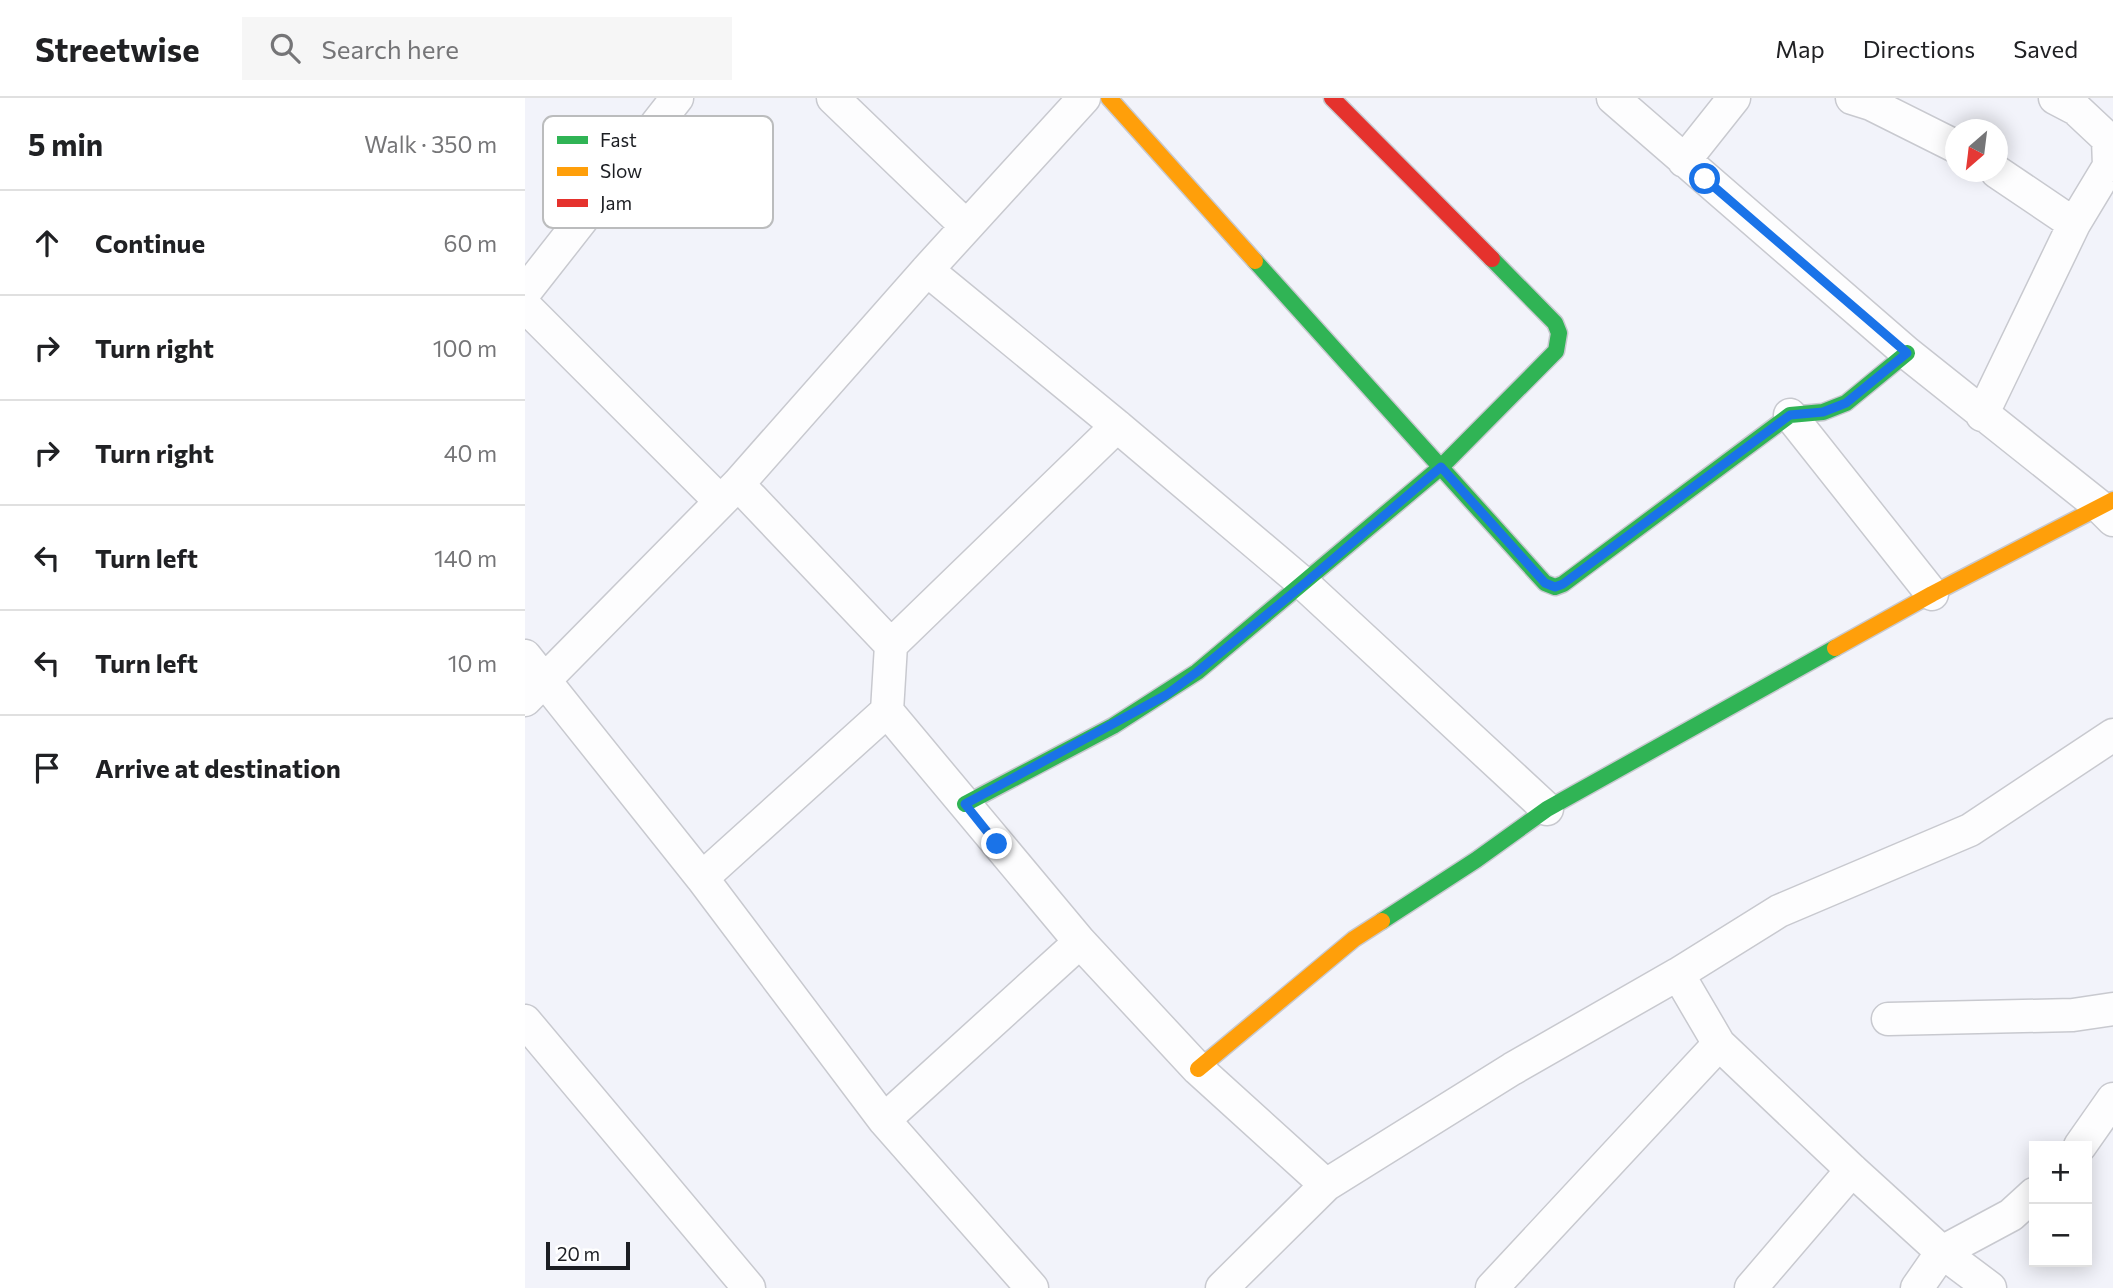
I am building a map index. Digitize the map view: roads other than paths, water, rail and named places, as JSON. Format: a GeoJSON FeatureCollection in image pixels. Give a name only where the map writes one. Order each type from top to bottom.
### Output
{"type":"FeatureCollection","features":[{"type":"Feature","properties":{"kind":"street"},"geometry":{"type":"LineString","coordinates":[[663,116],[677,98]]}},
{"type":"Feature","properties":{"kind":"street"},"geometry":{"type":"LineString","coordinates":[[833,98],[966,226]]}},
{"type":"Feature","properties":{"kind":"street"},"geometry":{"type":"LineString","coordinates":[[1032,1288],[884,1120],[702,878],[532,678],[729,492],[1084,98]]}},
{"type":"Feature","properties":{"kind":"street"},"geometry":{"type":"LineString","coordinates":[[1109,98],[1545,583],[1555,587],[1563,584],[1790,415],[1823,412],[1846,403],[1907,353]]}},
{"type":"Feature","properties":{"kind":"street"},"geometry":{"type":"LineString","coordinates":[[965,804],[1166,695],[1197,672],[1441,467],[1556,351],[1559,333],[1555,323],[1332,98]]}},
{"type":"Feature","properties":{"kind":"street"},"geometry":{"type":"LineString","coordinates":[[1198,1069],[1354,939],[1476,860],[1547,809],[1932,594],[2108,509],[1982,415],[1907,353],[1612,98]]}},
{"type":"Feature","properties":{"kind":"street"},"geometry":{"type":"LineString","coordinates":[[1684,161],[1734,98]]}},
{"type":"Feature","properties":{"kind":"street"},"geometry":{"type":"LineString","coordinates":[[1852,98],[1871,104],[1945,141]]}},
{"type":"Feature","properties":{"kind":"street"},"geometry":{"type":"LineString","coordinates":[[1982,415],[2074,224],[2111,165],[2108,139],[2076,109],[2055,98]]}},
{"type":"Feature","properties":{"kind":"street"},"geometry":{"type":"LineString","coordinates":[[2008,179],[2074,224]]}},
{"type":"Feature","properties":{"kind":"street"},"geometry":{"type":"LineString","coordinates":[[525,292],[575,228]]}},
{"type":"Feature","properties":{"kind":"street"},"geometry":{"type":"LineString","coordinates":[[927,270],[1304,584],[1547,809]]}},
{"type":"Feature","properties":{"kind":"street"},"geometry":{"type":"LineString","coordinates":[[525,306],[729,492],[891,645]]}},
{"type":"Feature","properties":{"kind":"street"},"geometry":{"type":"LineString","coordinates":[[1790,415],[1932,594]]}},
{"type":"Feature","properties":{"kind":"street"},"geometry":{"type":"LineString","coordinates":[[1117,426],[891,645],[887,710],[1080,942],[1198,1069],[1326,1185]]}},
{"type":"Feature","properties":{"kind":"street"},"geometry":{"type":"LineString","coordinates":[[702,878],[887,710]]}},
{"type":"Feature","properties":{"kind":"street"},"geometry":{"type":"LineString","coordinates":[[1223,1288],[1326,1185],[1512,1069],[1678,974],[1779,911],[1970,830],[2113,735]]}},
{"type":"Feature","properties":{"kind":"street"},"geometry":{"type":"LineString","coordinates":[[884,1120],[1080,942]]}},
{"type":"Feature","properties":{"kind":"street"},"geometry":{"type":"LineString","coordinates":[[1678,974],[1719,1044],[1942,1252],[1990,1288]]}},
{"type":"Feature","properties":{"kind":"street"},"geometry":{"type":"LineString","coordinates":[[1888,1019],[2073,1015],[2113,1009]]}},
{"type":"Feature","properties":{"kind":"street"},"geometry":{"type":"LineString","coordinates":[[525,1021],[749,1288]]}},
{"type":"Feature","properties":{"kind":"street"},"geometry":{"type":"LineString","coordinates":[[1492,1288],[1719,1044]]}},
{"type":"Feature","properties":{"kind":"street"},"geometry":{"type":"LineString","coordinates":[[2084,1141],[2113,1099]]}},
{"type":"Feature","properties":{"kind":"street"},"geometry":{"type":"LineString","coordinates":[[1751,1288],[1852,1170]]}},
{"type":"Feature","properties":{"kind":"street"},"geometry":{"type":"LineString","coordinates":[[1917,1288],[1942,1252],[2011,1215],[2029,1199]]}}]}
